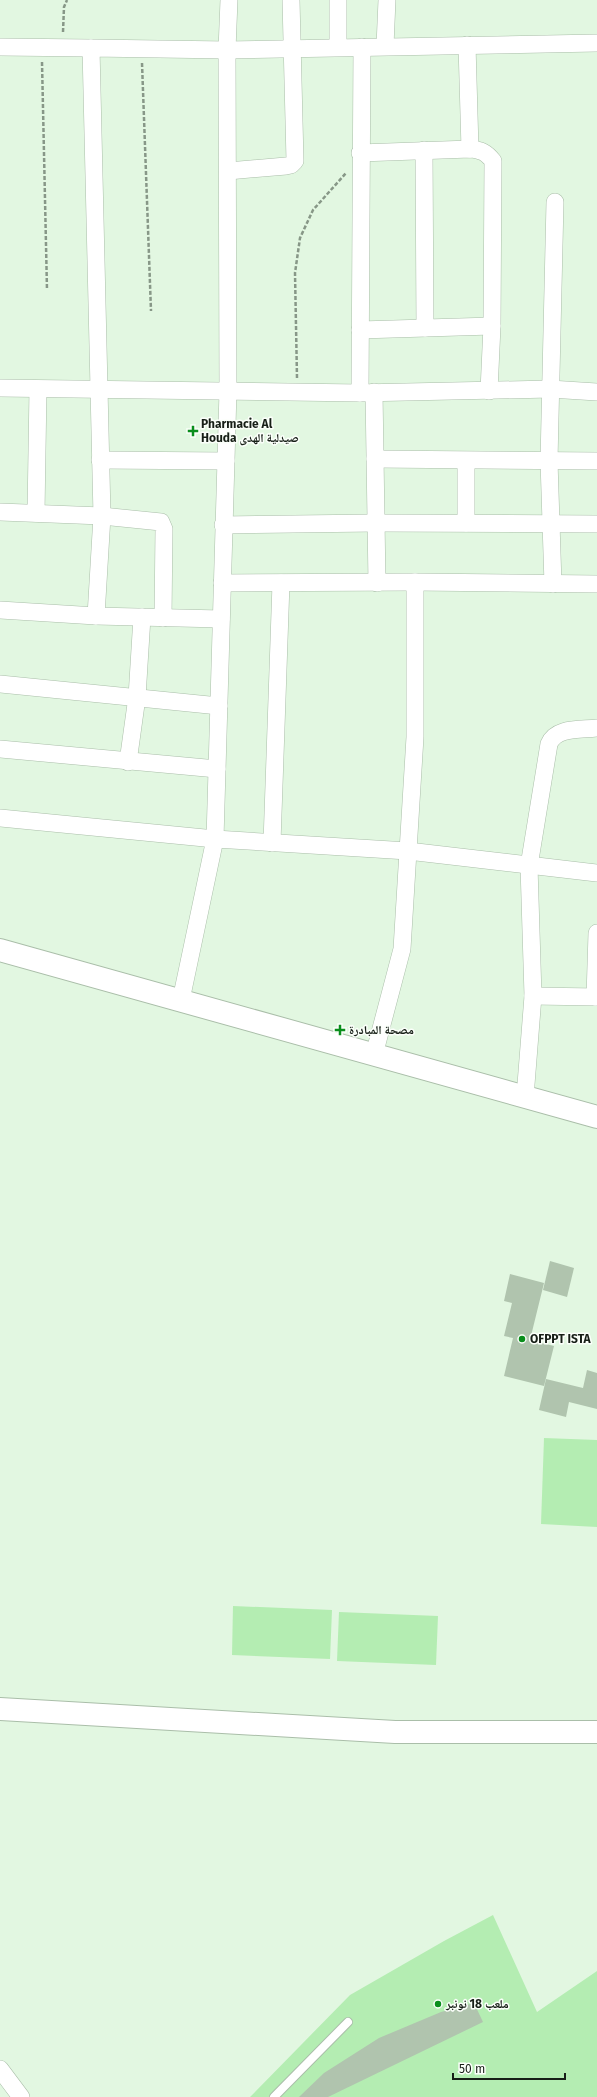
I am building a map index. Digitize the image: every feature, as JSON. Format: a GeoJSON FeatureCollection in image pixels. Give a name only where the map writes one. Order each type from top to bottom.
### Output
{"type":"FeatureCollection","features":[{"type":"Feature","properties":{"kind":"street"},"geometry":{"type":"LineString","coordinates":[[181,1000],[215,838],[228,391],[227,50],[229,0]]}},
{"type":"Feature","properties":{"kind":"street"},"geometry":{"type":"LineString","coordinates":[[228,171],[286,166],[291,165],[295,161],[291,0]]}},
{"type":"Feature","properties":{"kind":"street"},"geometry":{"type":"LineString","coordinates":[[338,0],[338,47]]}},
{"type":"Feature","properties":{"kind":"street"},"geometry":{"type":"LineString","coordinates":[[385,46],[388,0]]}},
{"type":"Feature","properties":{"kind":"street"},"geometry":{"type":"LineString","coordinates":[[0,47],[227,50],[362,46],[597,43]]}},
{"type":"Feature","properties":{"kind":"street"},"geometry":{"type":"LineString","coordinates":[[467,45],[470,149]]}},
{"type":"Feature","properties":{"kind":"street"},"geometry":{"type":"LineString","coordinates":[[362,46],[360,154],[360,330],[375,459],[377,582]]}},
{"type":"Feature","properties":{"kind":"street"},"geometry":{"type":"LineString","coordinates":[[90,48],[102,516],[96,616]]}},
{"type":"Feature","properties":{"kind":"street"},"geometry":{"type":"LineString","coordinates":[[360,154],[470,149],[482,151],[488,154],[493,161],[492,326],[489,391]]}},
{"type":"Feature","properties":{"kind":"street"},"geometry":{"type":"LineString","coordinates":[[424,150],[425,328]]}},
{"type":"Feature","properties":{"kind":"street"},"geometry":{"type":"LineString","coordinates":[[553,584],[549,461],[555,202]]}},
{"type":"Feature","properties":{"kind":"street"},"geometry":{"type":"LineString","coordinates":[[360,330],[492,326]]}},
{"type":"Feature","properties":{"kind":"street"},"geometry":{"type":"LineString","coordinates":[[0,388],[367,392],[550,389],[597,392]]}},
{"type":"Feature","properties":{"kind":"street"},"geometry":{"type":"LineString","coordinates":[[36,513],[38,388]]}},
{"type":"Feature","properties":{"kind":"street"},"geometry":{"type":"LineString","coordinates":[[375,459],[597,461]]}},
{"type":"Feature","properties":{"kind":"street"},"geometry":{"type":"LineString","coordinates":[[100,460],[226,461]]}},
{"type":"Feature","properties":{"kind":"street"},"geometry":{"type":"LineString","coordinates":[[466,461],[466,523]]}},
{"type":"Feature","properties":{"kind":"street"},"geometry":{"type":"LineString","coordinates":[[0,512],[158,520],[163,525],[163,618]]}},
{"type":"Feature","properties":{"kind":"street"},"geometry":{"type":"LineString","coordinates":[[224,525],[375,523],[597,524]]}},
{"type":"Feature","properties":{"kind":"street"},"geometry":{"type":"LineString","coordinates":[[222,583],[415,582],[597,584]]}},
{"type":"Feature","properties":{"kind":"street"},"geometry":{"type":"LineString","coordinates":[[374,1055],[402,949],[415,738],[415,582]]}},
{"type":"Feature","properties":{"kind":"street"},"geometry":{"type":"LineString","coordinates":[[272,843],[281,583]]}},
{"type":"Feature","properties":{"kind":"street"},"geometry":{"type":"LineString","coordinates":[[0,610],[96,616],[221,619]]}},
{"type":"Feature","properties":{"kind":"street"},"geometry":{"type":"LineString","coordinates":[[128,762],[137,697],[142,617]]}},
{"type":"Feature","properties":{"kind":"street"},"geometry":{"type":"LineString","coordinates":[[0,684],[219,706]]}},
{"type":"Feature","properties":{"kind":"street"},"geometry":{"type":"LineString","coordinates":[[525,1097],[533,996],[529,866],[549,744],[552,737],[559,732],[597,728]]}},
{"type":"Feature","properties":{"kind":"street"},"geometry":{"type":"LineString","coordinates":[[0,749],[128,762],[218,769]]}},
{"type":"Feature","properties":{"kind":"street"},"geometry":{"type":"LineString","coordinates":[[0,818],[272,843],[408,851],[597,873]]}},
{"type":"Feature","properties":{"kind":"street"},"geometry":{"type":"LineString","coordinates":[[533,996],[596,997],[597,934]]}},
{"type":"Feature","properties":{"kind":"street"},"geometry":{"type":"LineString","coordinates":[[0,950],[597,1118]]}},
{"type":"Feature","properties":{"kind":"street"},"geometry":{"type":"LineString","coordinates":[[0,1709],[395,1732],[597,1732]]}},
{"type":"Feature","properties":{"kind":"street"},"geometry":{"type":"LineString","coordinates":[[0,2069],[21,2097]]}},
{"type":"Feature","properties":{"kind":"lane"},"geometry":{"type":"LineString","coordinates":[[274,2097],[348,2022]]}},
{"type":"Feature","properties":{"kind":"path"},"geometry":{"type":"LineString","coordinates":[[62,48],[64,7],[67,0]]}},
{"type":"Feature","properties":{"kind":"path"},"geometry":{"type":"LineString","coordinates":[[42,47],[47,290]]}},
{"type":"Feature","properties":{"kind":"path"},"geometry":{"type":"LineString","coordinates":[[142,49],[151,311]]}},
{"type":"Feature","properties":{"kind":"path"},"geometry":{"type":"LineString","coordinates":[[297,391],[295,273],[300,238],[313,210],[360,154]]}},
{"type":"Feature","properties":{"kind":"green space"},"geometry":{"type":"Polygon","coordinates":[[[544,1438],[597,1440],[597,1527],[541,1524],[544,1438]]]}},
{"type":"Feature","properties":{"kind":"green space"},"geometry":{"type":"Polygon","coordinates":[[[233,1606],[332,1610],[330,1659],[232,1655],[233,1606]]]}},
{"type":"Feature","properties":{"kind":"green space"},"geometry":{"type":"Polygon","coordinates":[[[339,1612],[438,1616],[436,1665],[337,1661],[339,1612]]]}},
{"type":"Feature","properties":{"kind":"green space","name":"ملعب 18 نونبر"},"geometry":{"type":"Polygon","coordinates":[[[493,1915],[537,2012],[597,1971],[597,2097],[250,2097],[350,1995],[444,1941],[493,1915]]]}},
{"type":"Feature","properties":{"kind":"building"},"geometry":{"type":"Polygon","coordinates":[[[550,1261],[574,1268],[567,1297],[543,1290],[550,1261]]]}},
{"type":"Feature","properties":{"kind":"building"},"geometry":{"type":"Polygon","coordinates":[[[510,1274],[544,1283],[530,1340],[554,1346],[544,1386],[504,1376],[513,1338],[504,1336],[512,1303],[504,1301],[510,1274]]]}},
{"type":"Feature","properties":{"kind":"building"},"geometry":{"type":"Polygon","coordinates":[[[587,1370],[597,1373],[597,1409],[569,1402],[566,1417],[539,1410],[546,1379],[583,1388],[587,1370]]]}},
{"type":"Feature","properties":{"kind":"building"},"geometry":{"type":"Polygon","coordinates":[[[474,2003],[483,2022],[328,2097],[299,2097],[324,2073],[379,2038],[441,2012],[474,2003]]]}},
{"type":"Feature","properties":{"kind":"place","name":"Pharmacie Al Houda صيدلية الهدى"},"geometry":{"type":"Point","coordinates":[193,431]}},
{"type":"Feature","properties":{"kind":"place","name":"مصحة المبادرة"},"geometry":{"type":"Point","coordinates":[340,1030]}},
{"type":"Feature","properties":{"kind":"place","name":"OFPPT ISTA"},"geometry":{"type":"Point","coordinates":[522,1339]}},
{"type":"Feature","properties":{"kind":"place","name":"ملعب 18 نونبر"},"geometry":{"type":"Point","coordinates":[438,2004]}}]}
